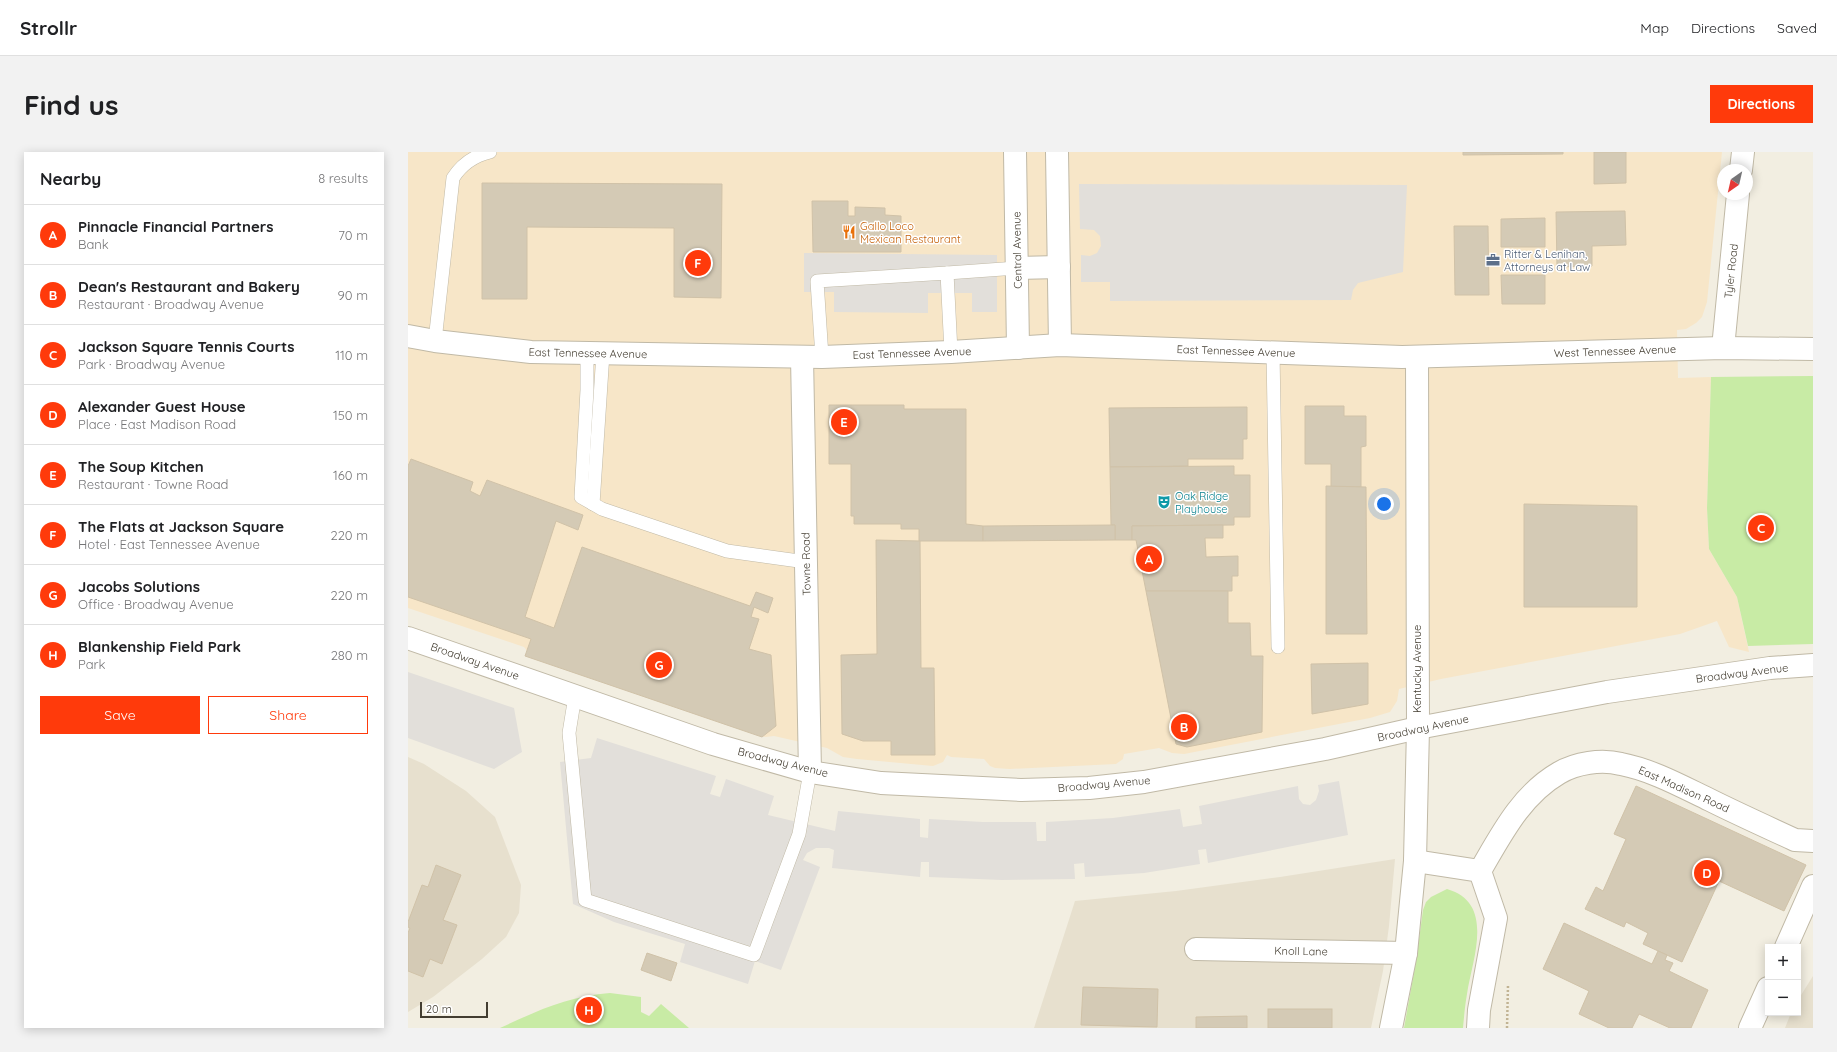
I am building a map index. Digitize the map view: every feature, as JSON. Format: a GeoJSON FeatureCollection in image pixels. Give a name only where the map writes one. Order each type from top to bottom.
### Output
{"type":"FeatureCollection","features":[{"type":"Feature","properties":{"kind":"street","name":"Central Avenue"},"geometry":{"type":"LineString","coordinates":[[1015,152],[1018,348]]}},
{"type":"Feature","properties":{"kind":"street"},"geometry":{"type":"LineString","coordinates":[[1057,152],[1060,345]]}},
{"type":"Feature","properties":{"kind":"street"},"geometry":{"type":"LineString","coordinates":[[1742,164],[1743,152]]}},
{"type":"Feature","properties":{"kind":"street","name":"Tyler Road"},"geometry":{"type":"LineString","coordinates":[[1723,348],[1737,200]]}},
{"type":"Feature","properties":{"kind":"street"},"geometry":{"type":"LineString","coordinates":[[1017,268],[1059,267]]}},
{"type":"Feature","properties":{"kind":"street","name":"East Tennessee Avenue"},"geometry":{"type":"LineString","coordinates":[[408,336],[435,341],[531,352],[812,357],[951,352],[1060,345],[1417,357]]}},
{"type":"Feature","properties":{"kind":"street","name":"West Tennessee Avenue"},"geometry":{"type":"LineString","coordinates":[[1417,357],[1723,348],[1813,349]]}},
{"type":"Feature","properties":{"kind":"street","name":"Towne Road"},"geometry":{"type":"LineString","coordinates":[[810,772],[806,562],[812,357]]}},
{"type":"Feature","properties":{"kind":"street","name":"Kentucky Avenue"},"geometry":{"type":"LineString","coordinates":[[1391,1028],[1406,953],[1416,861],[1418,728],[1417,357]]}},
{"type":"Feature","properties":{"kind":"street","name":"Broadway Avenue"},"geometry":{"type":"LineString","coordinates":[[408,638],[714,744],[810,772],[881,783],[1021,790],[1088,788],[1144,782],[1212,771],[1325,749],[1418,728],[1607,692],[1770,668],[1813,665]]}},
{"type":"Feature","properties":{"kind":"street","name":"East Madison Road"},"geometry":{"type":"LineString","coordinates":[[1480,871],[1506,825],[1522,804],[1538,788],[1559,773],[1577,765],[1596,763],[1619,763],[1648,771],[1795,840],[1813,841]]}},
{"type":"Feature","properties":{"kind":"street"},"geometry":{"type":"LineString","coordinates":[[1416,861],[1480,871],[1496,918],[1479,1010],[1478,1028]]}},
{"type":"Feature","properties":{"kind":"street"},"geometry":{"type":"LineString","coordinates":[[1787,944],[1813,886]]}},
{"type":"Feature","properties":{"kind":"street","name":"Knoll Lane"},"geometry":{"type":"LineString","coordinates":[[1196,949],[1406,953]]}},
{"type":"Feature","properties":{"kind":"street"},"geometry":{"type":"LineString","coordinates":[[1750,1028],[1765,995]]}},
{"type":"Feature","properties":{"kind":"lane"},"geometry":{"type":"LineString","coordinates":[[435,341],[453,178],[465,163],[474,157],[490,152]]}},
{"type":"Feature","properties":{"kind":"lane"},"geometry":{"type":"LineString","coordinates":[[812,357],[817,281],[1017,268]]}},
{"type":"Feature","properties":{"kind":"lane"},"geometry":{"type":"LineString","coordinates":[[947,273],[951,352]]}},
{"type":"Feature","properties":{"kind":"lane"},"geometry":{"type":"LineString","coordinates":[[1273,352],[1278,647]]}},
{"type":"Feature","properties":{"kind":"lane"},"geometry":{"type":"LineString","coordinates":[[595,353],[587,390],[581,497],[602,509],[727,551],[806,562]]}},
{"type":"Feature","properties":{"kind":"lane"},"geometry":{"type":"LineString","coordinates":[[575,696],[569,733],[585,900],[754,955],[799,834],[810,772]]}},
{"type":"Feature","properties":{"kind":"shaded area"},"geometry":{"type":"Polygon","coordinates":[[[408,152],[1722,152],[1721,164],[1717,164],[1717,200],[1707,302],[1702,317],[1696,323],[1686,329],[1677,330],[1678,378],[1711,377],[1707,508],[1709,549],[1737,597],[1749,652],[1729,647],[1717,621],[1680,634],[1441,679],[1399,689],[1397,701],[1390,712],[1370,718],[1184,754],[1172,753],[1159,748],[1124,754],[1123,759],[1116,764],[1010,769],[995,768],[990,766],[984,759],[951,757],[947,755],[943,762],[933,766],[857,759],[843,757],[827,748],[774,736],[765,737],[529,653],[524,647],[408,608],[408,152]]]}},
{"type":"Feature","properties":{"kind":"shaded area"},"geometry":{"type":"Polygon","coordinates":[[[1079,184],[1407,185],[1403,272],[1358,283],[1353,290],[1351,300],[1110,301],[1110,282],[1081,282],[1081,255],[1090,256],[1097,253],[1101,246],[1100,236],[1094,230],[1080,229],[1079,184]]]}},
{"type":"Feature","properties":{"kind":"shaded area"},"geometry":{"type":"Polygon","coordinates":[[[804,253],[997,255],[997,312],[972,312],[972,293],[928,293],[928,313],[834,312],[834,292],[804,292],[804,253]]]}},
{"type":"Feature","properties":{"kind":"shaded area"},"geometry":{"type":"Polygon","coordinates":[[[408,672],[514,708],[522,752],[494,769],[408,738],[408,672]]]}},
{"type":"Feature","properties":{"kind":"shaded area"},"geometry":{"type":"Polygon","coordinates":[[[597,738],[716,776],[710,794],[720,797],[726,779],[774,796],[768,815],[835,831],[838,811],[920,819],[920,837],[928,838],[929,819],[983,822],[1036,822],[1037,841],[1046,841],[1046,822],[1113,818],[1180,809],[1183,827],[1202,824],[1199,806],[1298,786],[1299,799],[1303,804],[1310,805],[1316,800],[1319,791],[1318,785],[1339,781],[1348,835],[1208,863],[1206,849],[1198,850],[1200,864],[1144,873],[1085,877],[1084,863],[1074,864],[1075,879],[1002,880],[929,877],[929,862],[921,862],[920,877],[832,868],[834,850],[829,848],[816,848],[807,853],[803,860],[820,867],[781,970],[755,961],[748,984],[680,962],[685,944],[614,922],[573,904],[560,762],[591,758],[597,738]]]}},
{"type":"Feature","properties":{"kind":"shaded area"},"geometry":{"type":"Polygon","coordinates":[[[408,757],[424,764],[466,791],[495,817],[521,885],[519,913],[506,937],[482,959],[433,997],[408,1012],[408,757]]]}},
{"type":"Feature","properties":{"kind":"shaded area"},"geometry":{"type":"Polygon","coordinates":[[[1395,859],[1383,971],[1371,1028],[1034,1028],[1075,901],[1176,891],[1395,859]]]}},
{"type":"Feature","properties":{"kind":"shaded area"},"geometry":{"type":"Polygon","coordinates":[[[1813,976],[1813,1028],[1785,1028],[1790,1016],[1801,1016],[1801,995],[1813,976]]]}},
{"type":"Feature","properties":{"kind":"green space"},"geometry":{"type":"Polygon","coordinates":[[[1813,376],[1813,644],[1748,646],[1737,597],[1709,549],[1707,508],[1711,377],[1813,376]]]}},
{"type":"Feature","properties":{"kind":"green space"},"geometry":{"type":"Polygon","coordinates":[[[1447,889],[1462,896],[1472,907],[1476,919],[1476,950],[1466,998],[1463,1028],[1404,1028],[1423,910],[1426,902],[1431,897],[1447,889]]]}},
{"type":"Feature","properties":{"kind":"green space"},"geometry":{"type":"Polygon","coordinates":[[[610,993],[641,997],[641,1012],[649,1016],[661,1004],[689,1028],[500,1028],[553,1005],[580,997],[610,993]]]}},
{"type":"Feature","properties":{"kind":"building"},"geometry":{"type":"Polygon","coordinates":[[[1463,152],[1563,152],[1563,154],[1463,155],[1463,152]]]}},
{"type":"Feature","properties":{"kind":"building"},"geometry":{"type":"Polygon","coordinates":[[[1594,152],[1626,152],[1626,183],[1594,184],[1594,152]]]}},
{"type":"Feature","properties":{"kind":"building"},"geometry":{"type":"Polygon","coordinates":[[[482,183],[722,184],[721,298],[674,297],[674,228],[527,227],[527,299],[482,299],[482,183]]]}},
{"type":"Feature","properties":{"kind":"building"},"geometry":{"type":"Polygon","coordinates":[[[812,201],[848,201],[848,216],[855,216],[855,207],[885,208],[885,215],[901,216],[901,252],[813,252],[812,201]]]}},
{"type":"Feature","properties":{"kind":"building"},"geometry":{"type":"Polygon","coordinates":[[[1625,211],[1626,245],[1592,246],[1592,266],[1557,267],[1556,212],[1625,211]]]}},
{"type":"Feature","properties":{"kind":"building"},"geometry":{"type":"Polygon","coordinates":[[[1545,218],[1545,247],[1501,247],[1501,219],[1545,218]]]}},
{"type":"Feature","properties":{"kind":"building"},"geometry":{"type":"Polygon","coordinates":[[[1454,226],[1488,226],[1489,295],[1455,295],[1454,226]]]}},
{"type":"Feature","properties":{"kind":"building"},"geometry":{"type":"Polygon","coordinates":[[[1501,275],[1545,275],[1545,304],[1502,304],[1501,275]]]}},
{"type":"Feature","properties":{"kind":"building"},"geometry":{"type":"Polygon","coordinates":[[[829,405],[904,405],[904,409],[966,409],[966,524],[983,526],[983,541],[919,541],[919,529],[901,529],[901,524],[854,524],[854,516],[851,516],[851,464],[829,464],[829,405]]]}},
{"type":"Feature","properties":{"kind":"building"},"geometry":{"type":"Polygon","coordinates":[[[1305,406],[1344,406],[1344,416],[1366,416],[1366,446],[1361,447],[1361,487],[1331,487],[1331,464],[1305,464],[1305,406]]]}},
{"type":"Feature","properties":{"kind":"building"},"geometry":{"type":"Polygon","coordinates":[[[1247,407],[1247,439],[1243,439],[1243,459],[1188,459],[1188,466],[1110,467],[1109,408],[1247,407]]]}},
{"type":"Feature","properties":{"kind":"building"},"geometry":{"type":"Polygon","coordinates":[[[411,459],[473,482],[470,491],[480,496],[487,480],[583,515],[578,530],[556,521],[525,617],[554,628],[582,547],[750,606],[756,592],[773,598],[768,613],[754,607],[751,617],[759,619],[749,649],[771,655],[776,726],[762,737],[525,656],[531,639],[408,597],[408,466],[411,459]]]}},
{"type":"Feature","properties":{"kind":"building"},"geometry":{"type":"Polygon","coordinates":[[[1234,466],[1234,475],[1250,475],[1250,517],[1234,517],[1234,525],[1132,526],[1132,540],[1115,540],[1115,525],[1111,525],[1110,467],[1234,466]]]}},
{"type":"Feature","properties":{"kind":"building"},"geometry":{"type":"Polygon","coordinates":[[[1326,486],[1366,487],[1367,634],[1326,634],[1326,486]]]}},
{"type":"Feature","properties":{"kind":"building"},"geometry":{"type":"Polygon","coordinates":[[[1524,504],[1637,506],[1637,607],[1524,607],[1524,504]]]}},
{"type":"Feature","properties":{"kind":"building"},"geometry":{"type":"Polygon","coordinates":[[[1115,525],[1115,540],[983,541],[983,526],[1115,525]]]}},
{"type":"Feature","properties":{"kind":"building"},"geometry":{"type":"Polygon","coordinates":[[[1223,525],[1223,538],[1205,538],[1206,557],[1238,556],[1238,576],[1232,576],[1232,591],[1146,591],[1136,540],[1132,540],[1132,526],[1223,525]]]}},
{"type":"Feature","properties":{"kind":"building"},"geometry":{"type":"Polygon","coordinates":[[[876,540],[920,541],[921,668],[934,668],[935,755],[891,755],[891,741],[863,741],[842,734],[841,655],[877,654],[876,540]]]}},
{"type":"Feature","properties":{"kind":"building"},"geometry":{"type":"Polygon","coordinates":[[[1146,591],[1228,591],[1228,623],[1250,623],[1251,656],[1263,656],[1262,732],[1187,747],[1176,744],[1146,591]]]}},
{"type":"Feature","properties":{"kind":"building"},"geometry":{"type":"Polygon","coordinates":[[[1368,663],[1368,704],[1312,714],[1311,664],[1368,663]]]}},
{"type":"Feature","properties":{"kind":"building"},"geometry":{"type":"Polygon","coordinates":[[[1636,786],[1806,865],[1784,911],[1719,881],[1682,962],[1643,944],[1648,933],[1626,922],[1624,927],[1585,909],[1596,887],[1603,891],[1626,839],[1614,834],[1636,786]]]}},
{"type":"Feature","properties":{"kind":"building"},"geometry":{"type":"Polygon","coordinates":[[[436,865],[461,875],[443,920],[457,925],[442,964],[430,959],[423,977],[408,971],[408,933],[410,928],[408,927],[408,922],[422,885],[428,887],[436,865]]]}},
{"type":"Feature","properties":{"kind":"building"},"geometry":{"type":"Polygon","coordinates":[[[1564,923],[1652,964],[1658,951],[1667,955],[1665,960],[1673,963],[1669,971],[1708,990],[1691,1028],[1670,1028],[1639,1014],[1632,1028],[1609,1028],[1579,1014],[1589,991],[1543,969],[1564,923]]]}},
{"type":"Feature","properties":{"kind":"building"},"geometry":{"type":"Polygon","coordinates":[[[647,953],[677,963],[671,981],[641,970],[647,953]]]}},
{"type":"Feature","properties":{"kind":"building"},"geometry":{"type":"Polygon","coordinates":[[[1083,987],[1158,989],[1157,1027],[1081,1025],[1083,987]]]}},
{"type":"Feature","properties":{"kind":"building"},"geometry":{"type":"Polygon","coordinates":[[[1268,1009],[1332,1009],[1332,1028],[1268,1028],[1268,1009]]]}},
{"type":"Feature","properties":{"kind":"building"},"geometry":{"type":"Polygon","coordinates":[[[1247,1016],[1247,1028],[1196,1028],[1196,1017],[1247,1016]]]}},
{"type":"Feature","properties":{"kind":"place","name":"Gallo Loco Mexican Restaurant"},"geometry":{"type":"Point","coordinates":[849,232]}},
{"type":"Feature","properties":{"kind":"place","name":"Ritter & Lenihan, Attorneys at Law"},"geometry":{"type":"Point","coordinates":[1493,260]}},
{"type":"Feature","properties":{"kind":"place","name":"The Flats at Jackson Square"},"geometry":{"type":"Point","coordinates":[698,263]}},
{"type":"Feature","properties":{"kind":"place","name":"The Soup Kitchen"},"geometry":{"type":"Point","coordinates":[844,422]}},
{"type":"Feature","properties":{"kind":"place","name":"Oak Ridge Playhouse"},"geometry":{"type":"Point","coordinates":[1164,502]}},
{"type":"Feature","properties":{"kind":"place","name":"Jackson Square Tennis Courts"},"geometry":{"type":"Point","coordinates":[1761,528]}},
{"type":"Feature","properties":{"kind":"place","name":"Pinnacle Financial Partners"},"geometry":{"type":"Point","coordinates":[1149,559]}},
{"type":"Feature","properties":{"kind":"place","name":"Jacobs Solutions"},"geometry":{"type":"Point","coordinates":[659,665]}},
{"type":"Feature","properties":{"kind":"place","name":"Dean's Restaurant and Bakery"},"geometry":{"type":"Point","coordinates":[1184,727]}},
{"type":"Feature","properties":{"kind":"place","name":"Alexander Guest House"},"geometry":{"type":"Point","coordinates":[1707,873]}},
{"type":"Feature","properties":{"kind":"place","name":"Blankenship Field Park"},"geometry":{"type":"Point","coordinates":[589,1010]}}]}
